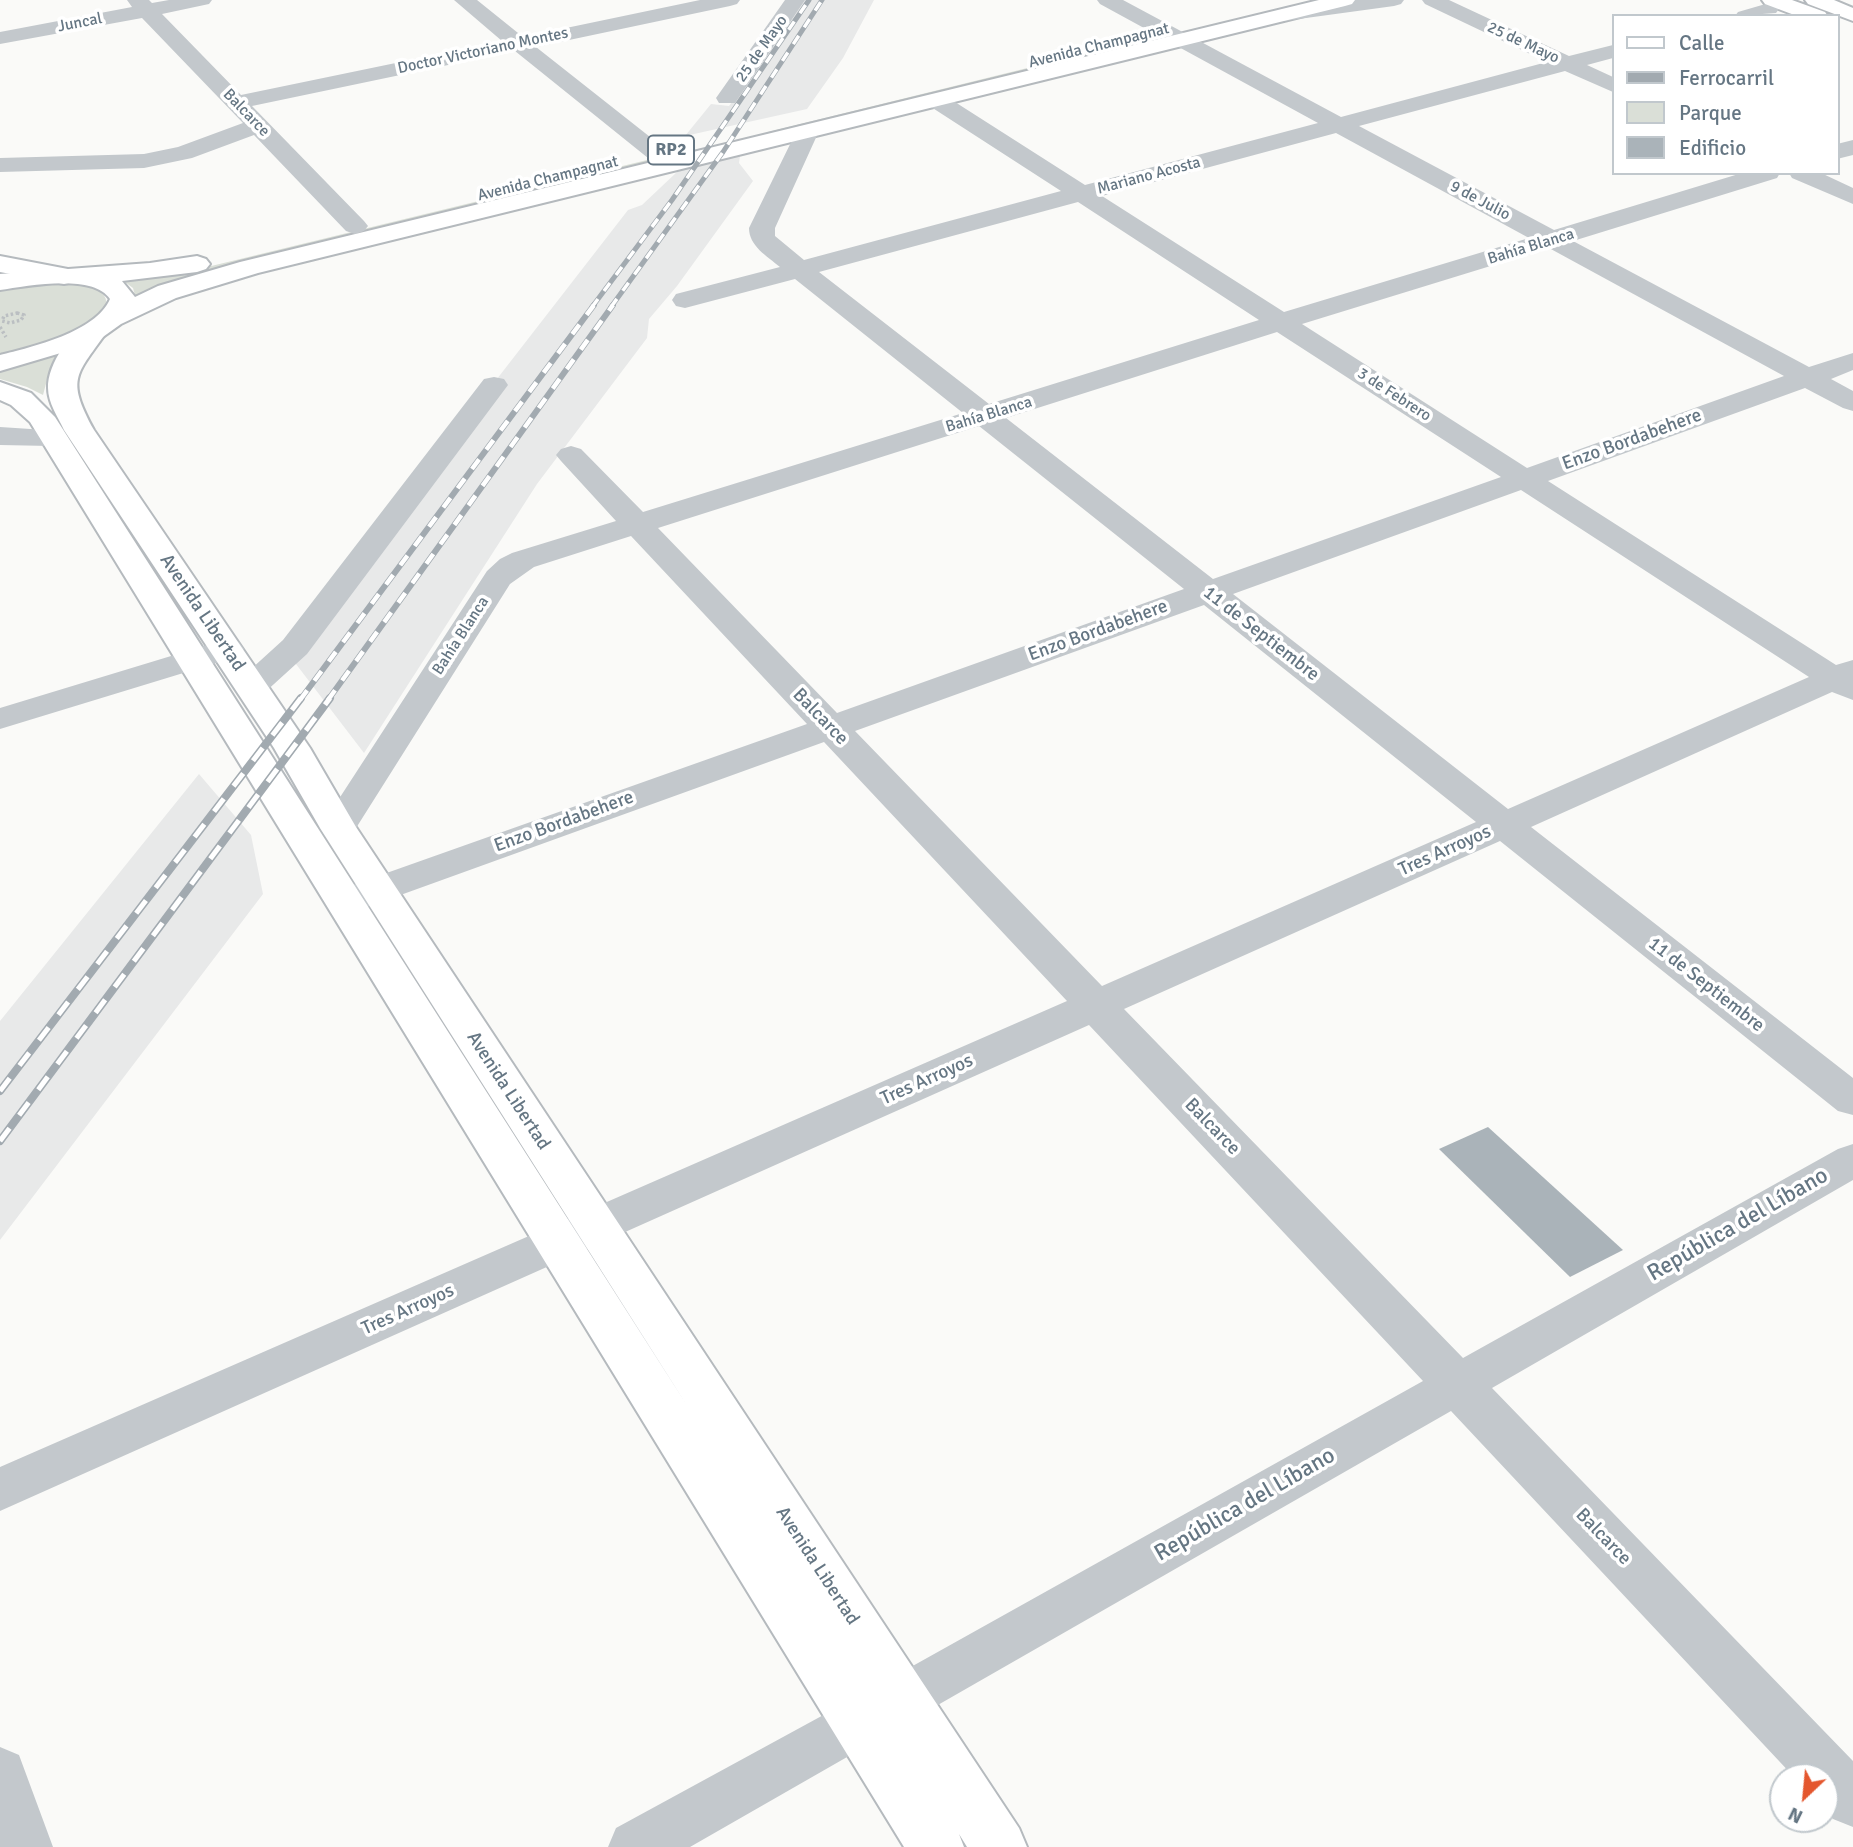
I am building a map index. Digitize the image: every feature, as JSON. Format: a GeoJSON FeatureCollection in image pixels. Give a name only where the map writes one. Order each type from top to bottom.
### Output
{"type":"FeatureCollection","features":[{"type":"Feature","properties":{"kind":"main road","name":"Avenida Champagnat"},"geometry":{"type":"LineString","coordinates":[[105,323],[167,292],[234,271],[936,100],[1276,5],[1345,0]]}},
{"type":"Feature","properties":{"kind":"main road"},"geometry":{"type":"LineString","coordinates":[[1746,0],[1853,15]]}},
{"type":"Feature","properties":{"kind":"main road","name":"Avenida Champagnat"},"geometry":{"type":"LineString","coordinates":[[71,276],[150,271],[191,265],[656,153],[1172,35]]}},
{"type":"Feature","properties":{"kind":"main road"},"geometry":{"type":"LineString","coordinates":[[0,264],[71,276]]}},
{"type":"Feature","properties":{"kind":"main road","name":"RP2"},"geometry":{"type":"LineString","coordinates":[[0,282],[71,276],[116,287],[123,299],[105,323],[51,349],[0,363]]}},
{"type":"Feature","properties":{"kind":"main road","name":"Avenida Libertad"},"geometry":{"type":"LineString","coordinates":[[105,323],[80,346],[68,366],[62,390],[64,401],[79,430],[211,654],[360,895],[881,1711],[999,1847]]}},
{"type":"Feature","properties":{"kind":"main road","name":"Avenida Libertad"},"geometry":{"type":"LineString","coordinates":[[0,390],[41,416],[51,437],[211,654],[251,687],[292,748],[338,828],[360,895]]}},
{"type":"Feature","properties":{"kind":"main road","name":"Avenida Libertad"},"geometry":{"type":"LineString","coordinates":[[881,1711],[936,1847]]}},
{"type":"Feature","properties":{"kind":"street","name":"Juncal"},"geometry":{"type":"LineString","coordinates":[[0,38],[142,5],[202,0]]}},
{"type":"Feature","properties":{"kind":"street"},"geometry":{"type":"LineString","coordinates":[[464,0],[656,153]]}},
{"type":"Feature","properties":{"kind":"street","name":"Doctor Victoriano Montes"},"geometry":{"type":"LineString","coordinates":[[236,103],[730,0]]}},
{"type":"Feature","properties":{"kind":"street","name":"25 de Mayo"},"geometry":{"type":"LineString","coordinates":[[727,98],[795,0]]}},
{"type":"Feature","properties":{"kind":"street","name":"9 de Julio"},"geometry":{"type":"LineString","coordinates":[[1107,0],[1853,402]]}},
{"type":"Feature","properties":{"kind":"street","name":"Avenida Champagnat"},"geometry":{"type":"LineString","coordinates":[[1276,5],[1394,0]]}},
{"type":"Feature","properties":{"kind":"street","name":"25 de Mayo"},"geometry":{"type":"LineString","coordinates":[[1432,0],[1612,85]]}},
{"type":"Feature","properties":{"kind":"street","name":"Balcarce"},"geometry":{"type":"LineString","coordinates":[[142,5],[355,226]]}},
{"type":"Feature","properties":{"kind":"street"},"geometry":{"type":"LineString","coordinates":[[1752,14],[1778,6]]}},
{"type":"Feature","properties":{"kind":"street","name":"Mariano Acosta"},"geometry":{"type":"LineString","coordinates":[[685,300],[1612,51]]}},
{"type":"Feature","properties":{"kind":"street","name":"3 de Febrero"},"geometry":{"type":"LineString","coordinates":[[936,100],[1524,479],[1847,680]]}},
{"type":"Feature","properties":{"kind":"street"},"geometry":{"type":"LineString","coordinates":[[0,165],[152,160],[197,149],[258,125]]}},
{"type":"Feature","properties":{"kind":"street","name":"11 de Septiembre"},"geometry":{"type":"LineString","coordinates":[[807,131],[762,228],[762,236],[767,244],[1853,1100]]}},
{"type":"Feature","properties":{"kind":"street","name":"Bahía Blanca"},"geometry":{"type":"LineString","coordinates":[[338,828],[504,572],[523,560],[1281,322],[1554,241],[1762,175]]}},
{"type":"Feature","properties":{"kind":"street"},"geometry":{"type":"LineString","coordinates":[[1805,175],[1853,197]]}},
{"type":"Feature","properties":{"kind":"street","name":"Enzo Bordabehere"},"geometry":{"type":"LineString","coordinates":[[360,895],[1853,361]]}},
{"type":"Feature","properties":{"kind":"street"},"geometry":{"type":"LineString","coordinates":[[251,687],[295,647],[494,386]]}},
{"type":"Feature","properties":{"kind":"street"},"geometry":{"type":"LineString","coordinates":[[0,436],[51,437]]}},
{"type":"Feature","properties":{"kind":"street","name":"Balcarce"},"geometry":{"type":"LineString","coordinates":[[570,455],[1853,1800]]}},
{"type":"Feature","properties":{"kind":"street"},"geometry":{"type":"LineString","coordinates":[[0,719],[211,654]]}},
{"type":"Feature","properties":{"kind":"street","name":"Tres Arroyos"},"geometry":{"type":"LineString","coordinates":[[0,1490],[1503,825],[1847,680]]}},
{"type":"Feature","properties":{"kind":"street","name":"República del Líbano"},"geometry":{"type":"LineString","coordinates":[[636,1847],[1853,1160]]}},
{"type":"Feature","properties":{"kind":"street"},"geometry":{"type":"LineString","coordinates":[[0,1773],[25,1847]]}},
{"type":"Feature","properties":{"kind":"path"},"geometry":{"type":"LineString","coordinates":[[10,314],[24,315],[14,323],[1,321],[4,316],[10,314]]}},
{"type":"Feature","properties":{"kind":"shaded area"},"geometry":{"type":"Polygon","coordinates":[[[803,0],[874,0],[843,58],[807,109],[685,136],[711,104],[729,106],[773,47],[803,0]]]}},
{"type":"Feature","properties":{"kind":"shaded area"},"geometry":{"type":"Polygon","coordinates":[[[740,156],[739,163],[753,181],[677,286],[649,319],[647,338],[537,484],[364,753],[286,651],[628,210],[642,205],[678,171],[740,156]]]}},
{"type":"Feature","properties":{"kind":"shaded area"},"geometry":{"type":"Polygon","coordinates":[[[199,774],[251,835],[263,894],[0,1240],[0,1021],[199,774]]]}},
{"type":"Feature","properties":{"kind":"green space"},"geometry":{"type":"Polygon","coordinates":[[[1161,35],[1169,37],[772,135],[768,132],[1161,35]]]}},
{"type":"Feature","properties":{"kind":"green space"},"geometry":{"type":"Polygon","coordinates":[[[680,152],[688,154],[136,299],[133,288],[121,279],[199,269],[680,152]]]}},
{"type":"Feature","properties":{"kind":"green space"},"geometry":{"type":"Polygon","coordinates":[[[61,282],[83,284],[97,289],[106,298],[107,306],[97,317],[72,333],[0,357],[0,287],[61,282]]]}},
{"type":"Feature","properties":{"kind":"green space"},"geometry":{"type":"Polygon","coordinates":[[[63,353],[48,376],[43,395],[0,379],[0,370],[63,353]]]}},
{"type":"Feature","properties":{"kind":"building"},"geometry":{"type":"Polygon","coordinates":[[[1488,1127],[1623,1250],[1570,1277],[1439,1149],[1488,1127]]]}},
{"type":"Feature","properties":{"kind":"railway"},"geometry":{"type":"LineString","coordinates":[[592,307],[672,200],[809,0]]}},
{"type":"Feature","properties":{"kind":"railway"},"geometry":{"type":"LineString","coordinates":[[611,307],[723,152],[822,0]]}},
{"type":"Feature","properties":{"kind":"railway"},"geometry":{"type":"LineString","coordinates":[[300,700],[594,305]]}},
{"type":"Feature","properties":{"kind":"railway"},"geometry":{"type":"LineString","coordinates":[[328,700],[613,305]]}},
{"type":"Feature","properties":{"kind":"railway"},"geometry":{"type":"LineString","coordinates":[[0,1091],[301,698]]}},
{"type":"Feature","properties":{"kind":"railway"},"geometry":{"type":"LineString","coordinates":[[0,1141],[330,698]]}}]}
